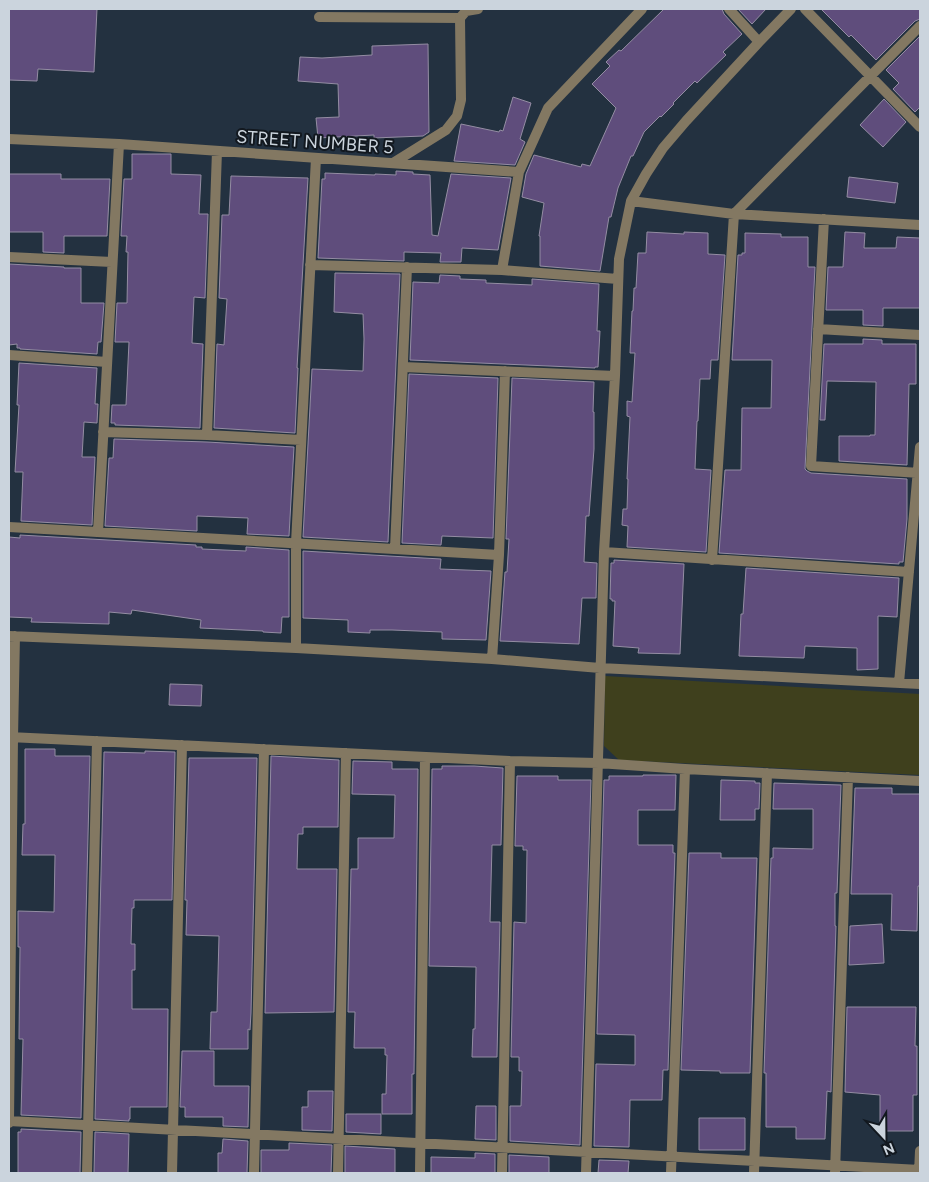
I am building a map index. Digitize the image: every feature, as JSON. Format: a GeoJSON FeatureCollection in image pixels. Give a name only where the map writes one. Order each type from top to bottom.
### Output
{"type":"FeatureCollection","features":[{"type":"Feature","properties":{"kind":"street"},"geometry":{"type":"LineString","coordinates":[[393,163],[446,130],[457,116],[461,100],[460,18],[466,11],[478,9]]}},
{"type":"Feature","properties":{"kind":"street"},"geometry":{"type":"LineString","coordinates":[[502,270],[519,172],[548,108],[642,9]]}},
{"type":"Feature","properties":{"kind":"street"},"geometry":{"type":"LineString","coordinates":[[728,9],[759,42]]}},
{"type":"Feature","properties":{"kind":"street"},"geometry":{"type":"LineString","coordinates":[[586,1173],[604,552],[615,376],[619,259],[631,201],[663,148],[791,9]]}},
{"type":"Feature","properties":{"kind":"street"},"geometry":{"type":"LineString","coordinates":[[805,9],[920,127]]}},
{"type":"Feature","properties":{"kind":"street"},"geometry":{"type":"LineString","coordinates":[[319,17],[460,18]]}},
{"type":"Feature","properties":{"kind":"street"},"geometry":{"type":"LineString","coordinates":[[712,560],[734,214],[920,26]]}},
{"type":"Feature","properties":{"kind":"street","name":"STREET NUMBER 5"},"geometry":{"type":"LineString","coordinates":[[9,138],[519,172]]}},
{"type":"Feature","properties":{"kind":"street"},"geometry":{"type":"LineString","coordinates":[[98,532],[119,144]]}},
{"type":"Feature","properties":{"kind":"street"},"geometry":{"type":"LineString","coordinates":[[206,435],[217,151]]}},
{"type":"Feature","properties":{"kind":"street"},"geometry":{"type":"LineString","coordinates":[[296,648],[296,543],[316,158]]}},
{"type":"Feature","properties":{"kind":"street"},"geometry":{"type":"LineString","coordinates":[[631,201],[734,214],[920,225]]}},
{"type":"Feature","properties":{"kind":"street"},"geometry":{"type":"LineString","coordinates":[[824,219],[811,466],[919,473]]}},
{"type":"Feature","properties":{"kind":"street"},"geometry":{"type":"LineString","coordinates":[[9,257],[112,262]]}},
{"type":"Feature","properties":{"kind":"street"},"geometry":{"type":"LineString","coordinates":[[310,265],[502,270],[618,279]]}},
{"type":"Feature","properties":{"kind":"street"},"geometry":{"type":"LineString","coordinates":[[395,549],[407,267]]}},
{"type":"Feature","properties":{"kind":"street"},"geometry":{"type":"LineString","coordinates":[[818,329],[920,335]]}},
{"type":"Feature","properties":{"kind":"street"},"geometry":{"type":"LineString","coordinates":[[9,355],[107,362]]}},
{"type":"Feature","properties":{"kind":"street"},"geometry":{"type":"LineString","coordinates":[[403,367],[615,376]]}},
{"type":"Feature","properties":{"kind":"street"},"geometry":{"type":"LineString","coordinates":[[492,659],[499,555],[505,371]]}},
{"type":"Feature","properties":{"kind":"street"},"geometry":{"type":"LineString","coordinates":[[103,432],[301,440]]}},
{"type":"Feature","properties":{"kind":"street"},"geometry":{"type":"LineString","coordinates":[[899,683],[920,447]]}},
{"type":"Feature","properties":{"kind":"street"},"geometry":{"type":"LineString","coordinates":[[9,527],[499,555]]}},
{"type":"Feature","properties":{"kind":"street"},"geometry":{"type":"LineString","coordinates":[[604,552],[909,572]]}},
{"type":"Feature","properties":{"kind":"street"},"geometry":{"type":"LineString","coordinates":[[920,684],[600,668],[492,659],[296,648],[12,636],[9,1122],[672,1156],[754,1161],[835,1169],[920,1171],[920,1150]]}},
{"type":"Feature","properties":{"kind":"street"},"geometry":{"type":"LineString","coordinates":[[11,737],[510,761],[598,763],[920,781]]}},
{"type":"Feature","properties":{"kind":"street"},"geometry":{"type":"LineString","coordinates":[[87,1173],[96,741]]}},
{"type":"Feature","properties":{"kind":"street"},"geometry":{"type":"LineString","coordinates":[[172,1173],[182,745]]}},
{"type":"Feature","properties":{"kind":"street"},"geometry":{"type":"LineString","coordinates":[[254,1173],[264,749]]}},
{"type":"Feature","properties":{"kind":"street"},"geometry":{"type":"LineString","coordinates":[[338,1173],[346,753]]}},
{"type":"Feature","properties":{"kind":"street"},"geometry":{"type":"LineString","coordinates":[[420,1173],[425,757]]}},
{"type":"Feature","properties":{"kind":"street"},"geometry":{"type":"LineString","coordinates":[[502,1173],[510,761]]}},
{"type":"Feature","properties":{"kind":"street"},"geometry":{"type":"LineString","coordinates":[[671,1173],[685,769]]}},
{"type":"Feature","properties":{"kind":"street"},"geometry":{"type":"LineString","coordinates":[[754,1173],[767,773]]}},
{"type":"Feature","properties":{"kind":"street"},"geometry":{"type":"LineString","coordinates":[[835,1169],[848,777]]}},
{"type":"Feature","properties":{"kind":"shaded area"},"geometry":{"type":"Polygon","coordinates":[[[605,676],[920,694],[920,775],[619,760],[604,746],[605,676]]]}},
{"type":"Feature","properties":{"kind":"building"},"geometry":{"type":"Polygon","coordinates":[[[9,9],[97,9],[94,72],[38,69],[37,81],[9,80],[9,9]]]}},
{"type":"Feature","properties":{"kind":"building"},"geometry":{"type":"Polygon","coordinates":[[[664,9],[722,9],[724,14],[742,34],[723,52],[726,55],[697,83],[695,81],[644,132],[633,156],[631,156],[618,188],[611,217],[609,217],[600,271],[540,266],[539,236],[544,203],[522,197],[526,174],[534,155],[581,167],[582,164],[590,166],[616,108],[592,84],[610,66],[606,62],[619,50],[621,51],[664,9]]]}},
{"type":"Feature","properties":{"kind":"building"},"geometry":{"type":"Polygon","coordinates":[[[738,9],[766,9],[752,24],[738,9]]]}},
{"type":"Feature","properties":{"kind":"building"},"geometry":{"type":"Polygon","coordinates":[[[821,9],[920,9],[920,19],[915,21],[876,60],[821,9]]]}},
{"type":"Feature","properties":{"kind":"building"},"geometry":{"type":"Polygon","coordinates":[[[920,36],[920,107],[915,112],[893,89],[899,83],[886,70],[920,36]]]}},
{"type":"Feature","properties":{"kind":"building"},"geometry":{"type":"Polygon","coordinates":[[[428,44],[429,132],[423,136],[374,138],[374,135],[318,138],[316,118],[339,117],[338,84],[298,81],[300,57],[322,58],[372,55],[372,46],[428,44]]]}},
{"type":"Feature","properties":{"kind":"building"},"geometry":{"type":"Polygon","coordinates":[[[513,97],[531,103],[520,139],[525,142],[515,165],[454,161],[461,124],[499,132],[500,130],[503,131],[513,97]]]}},
{"type":"Feature","properties":{"kind":"building"},"geometry":{"type":"Polygon","coordinates":[[[884,99],[906,122],[883,147],[860,125],[884,99]]]}},
{"type":"Feature","properties":{"kind":"building"},"geometry":{"type":"Polygon","coordinates":[[[132,154],[171,154],[171,174],[201,175],[199,214],[208,214],[205,298],[194,297],[192,343],[203,344],[200,428],[115,425],[115,423],[111,423],[112,405],[126,405],[129,342],[115,342],[117,303],[127,303],[127,236],[121,236],[124,179],[132,179],[132,154]]]}},
{"type":"Feature","properties":{"kind":"building"},"geometry":{"type":"Polygon","coordinates":[[[396,171],[430,175],[432,235],[438,236],[451,174],[511,178],[498,250],[462,248],[461,262],[440,262],[441,253],[404,252],[404,261],[318,258],[322,179],[325,179],[325,173],[396,175],[396,171]]]}},
{"type":"Feature","properties":{"kind":"building"},"geometry":{"type":"Polygon","coordinates":[[[9,174],[61,174],[61,179],[110,179],[107,236],[64,236],[64,253],[43,252],[43,232],[9,232],[9,174]]]}},
{"type":"Feature","properties":{"kind":"building"},"geometry":{"type":"Polygon","coordinates":[[[231,176],[308,178],[295,433],[214,428],[217,344],[224,345],[227,299],[219,298],[222,215],[229,215],[231,176]]]}},
{"type":"Feature","properties":{"kind":"building"},"geometry":{"type":"Polygon","coordinates":[[[849,177],[898,183],[895,203],[847,197],[849,177]]]}},
{"type":"Feature","properties":{"kind":"building"},"geometry":{"type":"Polygon","coordinates":[[[647,232],[708,233],[708,254],[725,255],[718,360],[711,360],[710,379],[700,379],[697,421],[695,469],[711,470],[706,552],[627,547],[628,526],[622,525],[623,509],[627,509],[630,417],[627,416],[627,401],[632,402],[635,353],[630,353],[632,311],[634,288],[636,288],[638,253],[646,253],[647,232]]]}},
{"type":"Feature","properties":{"kind":"building"},"geometry":{"type":"Polygon","coordinates":[[[845,232],[865,233],[864,248],[896,248],[897,237],[920,238],[920,308],[883,308],[883,326],[863,325],[863,310],[826,310],[828,267],[843,267],[845,232]]]}},
{"type":"Feature","properties":{"kind":"building"},"geometry":{"type":"Polygon","coordinates":[[[745,233],[781,234],[781,237],[808,237],[808,267],[815,267],[805,469],[811,473],[907,479],[907,519],[903,562],[899,562],[899,564],[719,553],[725,470],[741,470],[742,408],[771,408],[772,360],[732,360],[738,255],[745,253],[745,233]]]}},
{"type":"Feature","properties":{"kind":"building"},"geometry":{"type":"Polygon","coordinates":[[[9,264],[81,268],[81,303],[104,303],[101,342],[98,342],[97,354],[20,349],[17,348],[17,344],[9,345],[9,264]]]}},
{"type":"Feature","properties":{"kind":"building"},"geometry":{"type":"Polygon","coordinates":[[[335,273],[400,274],[388,542],[303,537],[312,369],[363,371],[363,314],[334,312],[335,273]]]}},
{"type":"Feature","properties":{"kind":"building"},"geometry":{"type":"Polygon","coordinates":[[[440,275],[460,276],[460,279],[486,280],[486,283],[532,285],[532,279],[599,284],[597,331],[600,331],[598,367],[410,360],[413,282],[439,283],[440,275]]]}},
{"type":"Feature","properties":{"kind":"building"},"geometry":{"type":"Polygon","coordinates":[[[863,339],[882,340],[882,344],[916,344],[916,384],[909,384],[907,465],[839,461],[839,436],[875,435],[876,382],[827,381],[825,420],[820,420],[824,344],[863,344],[863,339]]]}},
{"type":"Feature","properties":{"kind":"building"},"geometry":{"type":"Polygon","coordinates":[[[19,363],[97,368],[95,404],[98,404],[97,423],[84,422],[82,457],[95,457],[92,525],[21,521],[23,472],[15,472],[19,405],[17,405],[19,363]]]}},
{"type":"Feature","properties":{"kind":"building"},"geometry":{"type":"Polygon","coordinates":[[[409,374],[498,378],[493,538],[442,536],[441,545],[402,543],[409,374]]]}},
{"type":"Feature","properties":{"kind":"building"},"geometry":{"type":"Polygon","coordinates":[[[512,378],[594,382],[594,449],[589,516],[586,516],[584,562],[597,563],[596,598],[582,598],[579,644],[500,641],[509,539],[506,539],[512,378]]]}},
{"type":"Feature","properties":{"kind":"building"},"geometry":{"type":"Polygon","coordinates":[[[114,439],[294,447],[289,536],[247,534],[248,518],[197,516],[197,531],[105,526],[109,458],[113,458],[114,439]]]}},
{"type":"Feature","properties":{"kind":"building"},"geometry":{"type":"Polygon","coordinates":[[[20,535],[196,545],[196,547],[202,547],[202,549],[246,551],[246,547],[289,550],[289,617],[282,617],[281,633],[200,628],[201,620],[132,610],[131,614],[109,612],[109,624],[31,622],[32,618],[9,617],[9,537],[20,538],[20,535]]]}},
{"type":"Feature","properties":{"kind":"building"},"geometry":{"type":"Polygon","coordinates":[[[303,551],[441,559],[440,569],[491,571],[486,640],[442,639],[442,632],[370,630],[370,633],[348,632],[348,620],[303,618],[303,551]]]}},
{"type":"Feature","properties":{"kind":"building"},"geometry":{"type":"Polygon","coordinates":[[[614,560],[684,564],[680,654],[638,653],[639,648],[613,646],[615,601],[610,599],[611,563],[614,563],[614,560]]]}},
{"type":"Feature","properties":{"kind":"building"},"geometry":{"type":"Polygon","coordinates":[[[746,568],[899,578],[897,617],[878,616],[878,669],[857,670],[857,648],[805,646],[804,658],[739,656],[746,568]]]}},
{"type":"Feature","properties":{"kind":"building"},"geometry":{"type":"Polygon","coordinates":[[[170,684],[202,685],[201,706],[169,705],[170,684]]]}},
{"type":"Feature","properties":{"kind":"building"},"geometry":{"type":"Polygon","coordinates":[[[25,749],[55,749],[55,756],[90,756],[81,1118],[21,1115],[23,1039],[19,1039],[20,947],[18,947],[18,911],[54,912],[55,855],[22,855],[23,824],[25,824],[25,749]]]}},
{"type":"Feature","properties":{"kind":"building"},"geometry":{"type":"Polygon","coordinates":[[[145,751],[175,752],[172,900],[134,900],[131,944],[135,944],[135,970],[132,970],[132,1009],[168,1009],[167,1107],[130,1107],[129,1121],[95,1119],[104,752],[145,753],[145,751]]]}},
{"type":"Feature","properties":{"kind":"building"},"geometry":{"type":"Polygon","coordinates":[[[271,756],[339,760],[338,827],[303,827],[303,834],[298,834],[297,869],[337,869],[334,1012],[265,1013],[271,756]]]}},
{"type":"Feature","properties":{"kind":"building"},"geometry":{"type":"Polygon","coordinates":[[[189,758],[257,758],[251,1013],[250,1030],[248,1029],[248,1049],[210,1049],[211,1012],[217,1012],[219,936],[186,935],[187,900],[185,900],[189,758]]]}},
{"type":"Feature","properties":{"kind":"building"},"geometry":{"type":"Polygon","coordinates":[[[353,761],[392,762],[392,769],[418,769],[412,1114],[382,1114],[382,1094],[386,1094],[387,1055],[385,1055],[385,1048],[354,1048],[355,1012],[348,1012],[351,869],[358,869],[358,838],[394,838],[395,795],[352,794],[353,761]]]}},
{"type":"Feature","properties":{"kind":"building"},"geometry":{"type":"Polygon","coordinates":[[[442,766],[503,768],[501,845],[492,845],[490,922],[500,922],[497,1057],[472,1057],[473,1029],[475,1029],[476,967],[429,966],[432,769],[442,769],[442,766]]]}},
{"type":"Feature","properties":{"kind":"building"},"geometry":{"type":"Polygon","coordinates":[[[676,775],[675,810],[638,810],[638,845],[673,845],[673,853],[675,853],[668,1070],[663,1070],[662,1100],[630,1100],[629,1147],[594,1146],[596,1064],[635,1065],[635,1035],[597,1034],[604,780],[609,780],[609,776],[676,775]]]}},
{"type":"Feature","properties":{"kind":"building"},"geometry":{"type":"Polygon","coordinates":[[[517,776],[558,776],[558,780],[591,780],[580,1145],[510,1141],[510,1106],[521,1106],[522,1071],[519,1071],[519,1057],[511,1057],[514,922],[526,923],[527,850],[523,850],[523,846],[515,846],[517,776]]]}},
{"type":"Feature","properties":{"kind":"building"},"geometry":{"type":"Polygon","coordinates":[[[721,780],[755,781],[755,783],[760,783],[759,809],[755,809],[755,820],[720,820],[721,780]]]}},
{"type":"Feature","properties":{"kind":"building"},"geometry":{"type":"Polygon","coordinates":[[[774,783],[841,785],[837,893],[835,893],[836,926],[831,1092],[827,1091],[825,1139],[796,1139],[796,1127],[766,1127],[766,1073],[764,1073],[771,858],[773,858],[773,848],[813,849],[813,809],[773,809],[774,783]]]}},
{"type":"Feature","properties":{"kind":"building"},"geometry":{"type":"Polygon","coordinates":[[[855,788],[892,788],[892,794],[920,794],[920,886],[918,886],[917,931],[891,930],[892,894],[851,894],[855,788]]]}},
{"type":"Feature","properties":{"kind":"building"},"geometry":{"type":"Polygon","coordinates":[[[689,853],[721,853],[721,858],[757,858],[750,1073],[681,1070],[689,853]]]}},
{"type":"Feature","properties":{"kind":"building"},"geometry":{"type":"Polygon","coordinates":[[[882,924],[884,963],[849,965],[850,926],[882,924]]]}},
{"type":"Feature","properties":{"kind":"building"},"geometry":{"type":"Polygon","coordinates":[[[847,1007],[916,1007],[917,1095],[913,1095],[913,1131],[880,1131],[880,1095],[845,1092],[847,1007]]]}},
{"type":"Feature","properties":{"kind":"building"},"geometry":{"type":"Polygon","coordinates":[[[182,1051],[214,1051],[214,1086],[249,1086],[248,1127],[223,1126],[223,1117],[185,1117],[185,1107],[180,1107],[182,1051]]]}},
{"type":"Feature","properties":{"kind":"building"},"geometry":{"type":"Polygon","coordinates":[[[308,1091],[333,1091],[332,1131],[302,1130],[302,1107],[308,1107],[308,1091]]]}},
{"type":"Feature","properties":{"kind":"building"},"geometry":{"type":"Polygon","coordinates":[[[476,1106],[496,1106],[496,1140],[475,1139],[476,1106]]]}},
{"type":"Feature","properties":{"kind":"building"},"geometry":{"type":"Polygon","coordinates":[[[346,1114],[381,1114],[381,1134],[346,1132],[346,1114]]]}},
{"type":"Feature","properties":{"kind":"building"},"geometry":{"type":"Polygon","coordinates":[[[699,1118],[745,1118],[745,1150],[699,1150],[699,1118]]]}},
{"type":"Feature","properties":{"kind":"building"},"geometry":{"type":"Polygon","coordinates":[[[21,1129],[81,1132],[80,1173],[18,1173],[18,1132],[21,1132],[21,1129]]]}},
{"type":"Feature","properties":{"kind":"building"},"geometry":{"type":"Polygon","coordinates":[[[95,1132],[129,1134],[128,1173],[94,1173],[95,1132]]]}},
{"type":"Feature","properties":{"kind":"building"},"geometry":{"type":"Polygon","coordinates":[[[223,1139],[248,1141],[247,1173],[218,1173],[218,1153],[222,1153],[223,1139]]]}},
{"type":"Feature","properties":{"kind":"building"},"geometry":{"type":"Polygon","coordinates":[[[289,1143],[332,1145],[331,1173],[261,1173],[261,1150],[289,1150],[289,1143]]]}},
{"type":"Feature","properties":{"kind":"building"},"geometry":{"type":"Polygon","coordinates":[[[345,1146],[395,1149],[395,1173],[345,1173],[345,1146]]]}},
{"type":"Feature","properties":{"kind":"building"},"geometry":{"type":"Polygon","coordinates":[[[475,1153],[495,1154],[495,1173],[431,1173],[431,1157],[475,1158],[475,1153]]]}},
{"type":"Feature","properties":{"kind":"building"},"geometry":{"type":"Polygon","coordinates":[[[509,1155],[549,1157],[549,1173],[509,1173],[509,1155]]]}},
{"type":"Feature","properties":{"kind":"building"},"geometry":{"type":"Polygon","coordinates":[[[599,1160],[629,1161],[628,1173],[598,1173],[599,1160]]]}}]}
